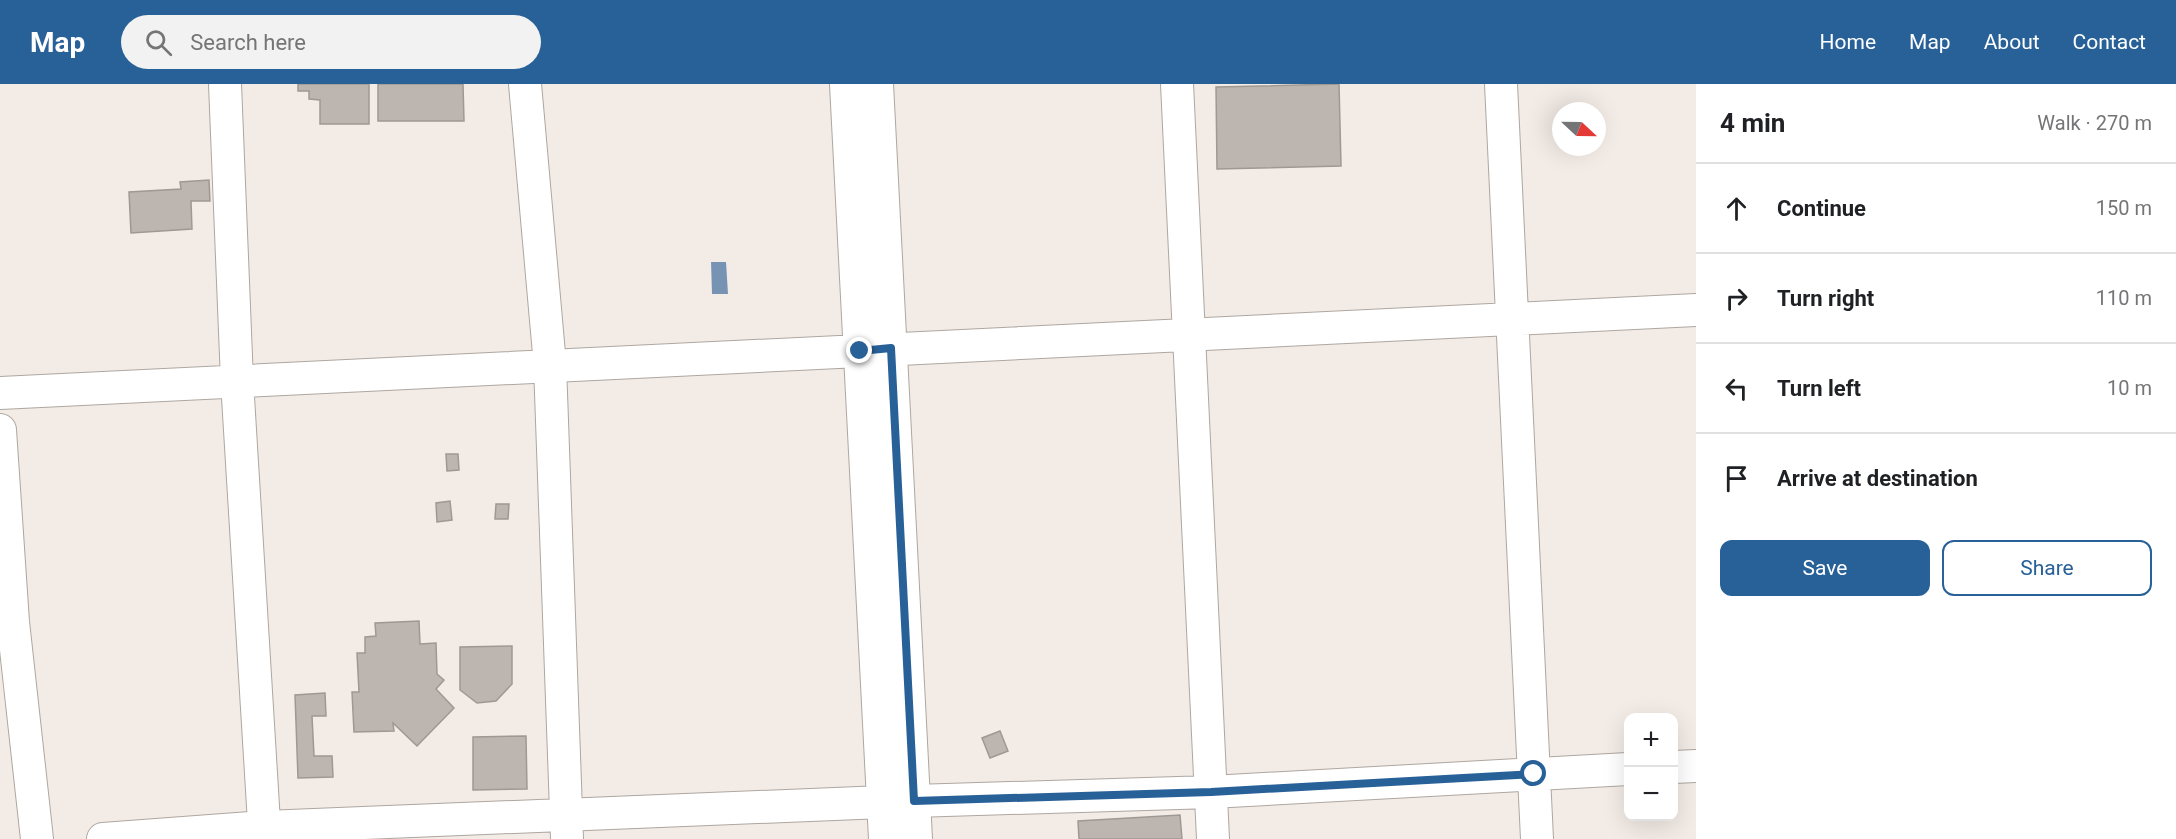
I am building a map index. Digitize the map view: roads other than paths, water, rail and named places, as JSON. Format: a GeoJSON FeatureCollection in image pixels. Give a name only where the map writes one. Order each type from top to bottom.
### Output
{"type":"FeatureCollection","features":[{"type":"Feature","properties":{"kind":"street"},"geometry":{"type":"LineString","coordinates":[[225,84],[237,381],[265,833]]}},
{"type":"Feature","properties":{"kind":"street"},"geometry":{"type":"LineString","coordinates":[[525,84],[550,366],[567,827]]}},
{"type":"Feature","properties":{"kind":"street"},"geometry":{"type":"LineString","coordinates":[[846,84],[860,351],[899,801],[916,839]]}},
{"type":"Feature","properties":{"kind":"street"},"geometry":{"type":"LineString","coordinates":[[877,84],[891,348],[899,801],[885,839]]}},
{"type":"Feature","properties":{"kind":"street"},"geometry":{"type":"LineString","coordinates":[[1176,84],[1213,839]]}},
{"type":"Feature","properties":{"kind":"street"},"geometry":{"type":"LineString","coordinates":[[1501,84],[1537,839]]}},
{"type":"Feature","properties":{"kind":"street"},"geometry":{"type":"LineString","coordinates":[[0,393],[1696,310]]}},
{"type":"Feature","properties":{"kind":"street"},"geometry":{"type":"LineString","coordinates":[[0,430],[13,622],[37,839]]}},
{"type":"Feature","properties":{"kind":"street"},"geometry":{"type":"LineString","coordinates":[[1678,767],[1696,766]]}},
{"type":"Feature","properties":{"kind":"street"},"geometry":{"type":"LineString","coordinates":[[103,839],[265,833],[567,827],[899,801],[1211,792],[1624,770]]}},
{"type":"Feature","properties":{"kind":"water"},"geometry":{"type":"Polygon","coordinates":[[[711,262],[726,262],[728,294],[712,294],[711,262]]]}}]}
